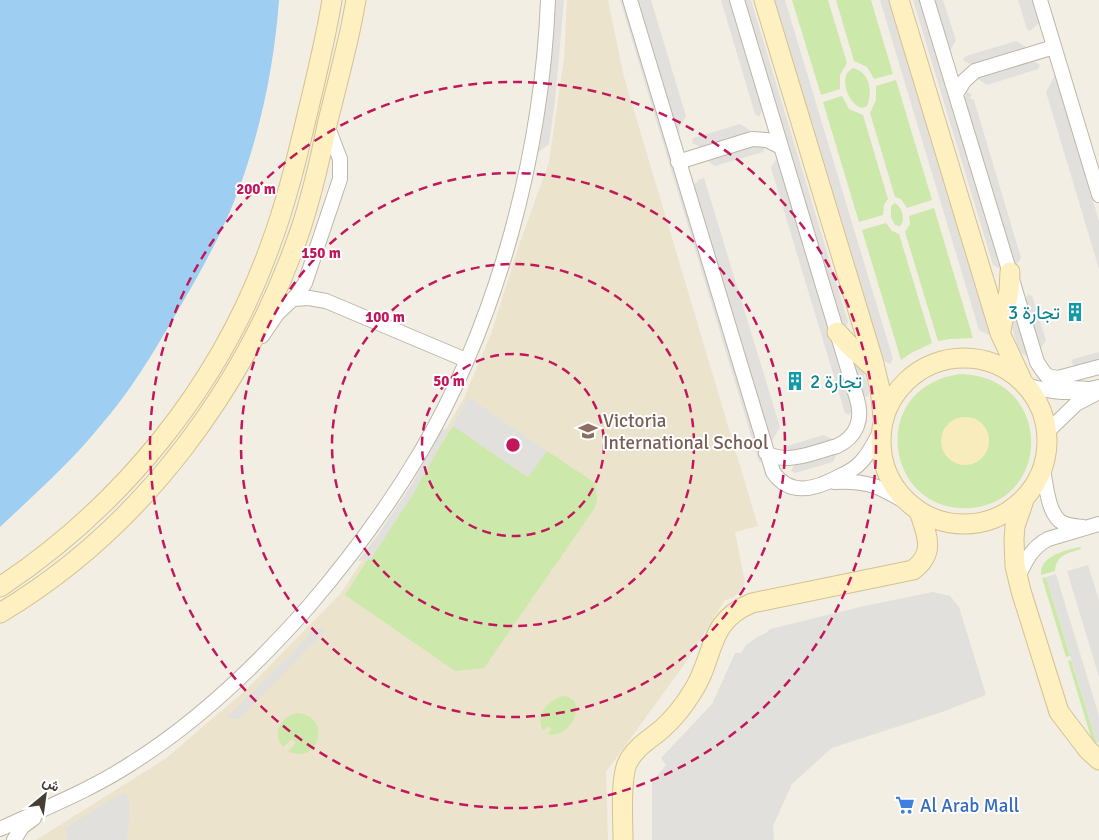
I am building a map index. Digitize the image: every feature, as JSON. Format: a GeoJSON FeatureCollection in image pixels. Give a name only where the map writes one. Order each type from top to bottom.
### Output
{"type":"FeatureCollection","features":[{"type":"Feature","properties":{"kind":"street"},"geometry":{"type":"LineString","coordinates":[[0,586],[45,555],[79,528],[129,479],[174,423],[202,384],[226,343],[256,283],[280,218],[297,160],[332,0]]}},
{"type":"Feature","properties":{"kind":"street"},"geometry":{"type":"LineString","coordinates":[[0,613],[66,568],[120,520],[145,494],[191,438],[228,384],[245,355],[275,294],[292,252],[312,193],[356,0]]}},
{"type":"Feature","properties":{"kind":"street"},"geometry":{"type":"LineString","coordinates":[[0,828],[110,777],[152,750],[219,697],[274,644],[325,587],[382,513],[421,451],[447,403],[466,360],[498,274],[522,189],[532,140],[541,83],[548,0]]}},
{"type":"Feature","properties":{"kind":"street"},"geometry":{"type":"LineString","coordinates":[[630,0],[766,454],[773,472],[779,480],[788,486],[804,489],[829,482],[852,470],[862,461],[882,424],[893,398],[905,383],[919,371],[942,361],[966,358],[991,362],[1002,367],[1024,383],[1061,393],[1096,390]]}},
{"type":"Feature","properties":{"kind":"street"},"geometry":{"type":"LineString","coordinates":[[737,0],[860,406],[860,420],[854,433],[849,439],[837,446],[794,458],[782,459],[766,454]]}},
{"type":"Feature","properties":{"kind":"street"},"geometry":{"type":"LineString","coordinates":[[623,840],[624,781],[627,765],[638,747],[672,719],[693,692],[701,677],[716,634],[722,623],[731,614],[741,607],[752,603],[913,570],[925,558],[928,547],[927,535],[914,508],[900,495],[888,475],[881,452],[882,424],[876,368],[764,0]]}},
{"type":"Feature","properties":{"kind":"street"},"geometry":{"type":"LineString","coordinates":[[829,482],[866,482],[882,488],[934,519],[949,523],[972,524],[984,522],[1005,514],[1024,500],[1035,486],[1043,469],[1047,454],[1047,432],[1040,407],[1024,383],[1000,333],[899,0]]}},
{"type":"Feature","properties":{"kind":"street"},"geometry":{"type":"LineString","coordinates":[[927,0],[1034,354],[1047,376],[1060,387],[1096,390]]}},
{"type":"Feature","properties":{"kind":"street"},"geometry":{"type":"LineString","coordinates":[[1040,0],[1099,192]]}},
{"type":"Feature","properties":{"kind":"street"},"geometry":{"type":"LineString","coordinates":[[956,94],[964,81],[975,71],[1054,48]]}},
{"type":"Feature","properties":{"kind":"street"},"geometry":{"type":"LineString","coordinates":[[947,65],[975,71]]}},
{"type":"Feature","properties":{"kind":"street"},"geometry":{"type":"LineString","coordinates":[[752,139],[772,115]]}},
{"type":"Feature","properties":{"kind":"street"},"geometry":{"type":"LineString","coordinates":[[245,355],[277,314],[302,289],[307,277],[340,179],[340,160],[327,125]]}},
{"type":"Feature","properties":{"kind":"street"},"geometry":{"type":"LineString","coordinates":[[678,162],[752,139],[767,140],[782,147]]}},
{"type":"Feature","properties":{"kind":"street"},"geometry":{"type":"LineString","coordinates":[[1000,333],[1009,291],[1010,272]]}},
{"type":"Feature","properties":{"kind":"street"},"geometry":{"type":"LineString","coordinates":[[307,277],[314,290],[326,301]]}},
{"type":"Feature","properties":{"kind":"street"},"geometry":{"type":"LineString","coordinates":[[293,300],[310,298],[326,301],[466,360]]}},
{"type":"Feature","properties":{"kind":"street"},"geometry":{"type":"LineString","coordinates":[[837,332],[851,347],[876,368]]}},
{"type":"Feature","properties":{"kind":"street"},"geometry":{"type":"LineString","coordinates":[[1047,376],[1058,378],[1099,367]]}},
{"type":"Feature","properties":{"kind":"street"},"geometry":{"type":"LineString","coordinates":[[1047,432],[1076,404],[1096,390]]}},
{"type":"Feature","properties":{"kind":"street"},"geometry":{"type":"LineString","coordinates":[[1043,469],[1051,508],[1055,517],[1065,524],[1094,525]]}},
{"type":"Feature","properties":{"kind":"street"},"geometry":{"type":"LineString","coordinates":[[1024,500],[1017,519],[1014,539],[1014,566],[1059,712],[1088,750],[1099,760]]}},
{"type":"Feature","properties":{"kind":"street"},"geometry":{"type":"LineString","coordinates":[[1018,579],[1030,554],[1041,543],[1048,539],[1094,525]]}},
{"type":"Feature","properties":{"kind":"street"},"geometry":{"type":"LineString","coordinates":[[14,840],[22,826],[41,814],[48,807]]}},
{"type":"Feature","properties":{"kind":"street"},"geometry":{"type":"LineString","coordinates":[[0,836],[7,840]]}},
{"type":"Feature","properties":{"kind":"shaded area"},"geometry":{"type":"Polygon","coordinates":[[[553,0],[564,0],[555,101],[549,144],[536,154],[553,0]]]}},
{"type":"Feature","properties":{"kind":"shaded area","name":"Victoria International School"},"geometry":{"type":"Polygon","coordinates":[[[567,0],[608,0],[624,77],[758,526],[735,532],[745,583],[733,598],[725,600],[684,665],[606,772],[608,840],[36,840],[165,759],[247,689],[341,593],[426,463],[464,398],[491,334],[518,248],[549,162],[564,58],[567,0]]]}},
{"type":"Feature","properties":{"kind":"shaded area"},"geometry":{"type":"Polygon","coordinates":[[[620,0],[624,0],[763,461],[759,462],[620,0]]]}},
{"type":"Feature","properties":{"kind":"shaded area"},"geometry":{"type":"Polygon","coordinates":[[[637,0],[651,0],[686,116],[679,128],[680,133],[677,134],[637,0]]]}},
{"type":"Feature","properties":{"kind":"shaded area"},"geometry":{"type":"Polygon","coordinates":[[[721,0],[731,0],[763,109],[759,117],[755,114],[721,0]]]}},
{"type":"Feature","properties":{"kind":"shaded area"},"geometry":{"type":"Polygon","coordinates":[[[740,0],[751,0],[848,322],[846,327],[838,322],[740,0]]]}},
{"type":"Feature","properties":{"kind":"shaded area"},"geometry":{"type":"Polygon","coordinates":[[[770,0],[785,0],[893,359],[890,364],[878,358],[770,0]]]}},
{"type":"Feature","properties":{"kind":"shaded area"},"geometry":{"type":"Polygon","coordinates":[[[880,0],[894,0],[995,338],[979,330],[880,0]]]}},
{"type":"Feature","properties":{"kind":"shaded area"},"geometry":{"type":"Polygon","coordinates":[[[913,0],[923,0],[1006,272],[993,265],[913,0]]]}},
{"type":"Feature","properties":{"kind":"shaded area"},"geometry":{"type":"Polygon","coordinates":[[[933,0],[943,0],[956,40],[949,53],[933,0]]]}},
{"type":"Feature","properties":{"kind":"shaded area"},"geometry":{"type":"Polygon","coordinates":[[[1018,0],[1032,0],[1039,23],[1030,31],[1027,29],[1018,0]]]}},
{"type":"Feature","properties":{"kind":"shaded area"},"geometry":{"type":"Polygon","coordinates":[[[1016,41],[1028,48],[972,65],[963,60],[966,56],[1016,41]]]}},
{"type":"Feature","properties":{"kind":"shaded area"},"geometry":{"type":"Polygon","coordinates":[[[1031,60],[1040,65],[1038,69],[987,85],[975,77],[1031,60]]]}},
{"type":"Feature","properties":{"kind":"shaded area"},"geometry":{"type":"Polygon","coordinates":[[[1055,75],[1099,221],[1099,269],[1046,92],[1055,75]]]}},
{"type":"Feature","properties":{"kind":"shaded area"},"geometry":{"type":"Polygon","coordinates":[[[967,92],[972,94],[970,98],[974,100],[1021,258],[1014,269],[964,99],[967,92]]]}},
{"type":"Feature","properties":{"kind":"shaded area"},"geometry":{"type":"Polygon","coordinates":[[[740,124],[751,131],[700,147],[692,143],[693,138],[740,124]]]}},
{"type":"Feature","properties":{"kind":"shaded area"},"geometry":{"type":"Polygon","coordinates":[[[757,144],[765,147],[763,152],[715,166],[704,159],[757,144]]]}},
{"type":"Feature","properties":{"kind":"shaded area"},"geometry":{"type":"Polygon","coordinates":[[[778,156],[854,408],[849,415],[845,413],[771,168],[778,156]]]}},
{"type":"Feature","properties":{"kind":"shaded area"},"geometry":{"type":"Polygon","coordinates":[[[704,178],[780,427],[770,444],[692,182],[696,184],[698,180],[704,178]]]}},
{"type":"Feature","properties":{"kind":"shaded area"},"geometry":{"type":"Polygon","coordinates":[[[1028,294],[1032,296],[1046,340],[1039,351],[1024,303],[1028,294]]]}},
{"type":"Feature","properties":{"kind":"shaded area"},"geometry":{"type":"Polygon","coordinates":[[[1012,317],[1020,320],[1031,358],[1019,352],[1010,321],[1012,317]]]}},
{"type":"Feature","properties":{"kind":"shaded area"},"geometry":{"type":"Polygon","coordinates":[[[1099,352],[1099,362],[1078,368],[1071,363],[1073,359],[1099,352]]]}},
{"type":"Feature","properties":{"kind":"shaded area"},"geometry":{"type":"Polygon","coordinates":[[[850,362],[862,368],[870,393],[867,397],[859,394],[850,362]]]}},
{"type":"Feature","properties":{"kind":"shaded area"},"geometry":{"type":"Polygon","coordinates":[[[468,397],[547,451],[528,477],[453,426],[468,397]]]}},
{"type":"Feature","properties":{"kind":"shaded area"},"geometry":{"type":"Polygon","coordinates":[[[450,428],[412,496],[370,560],[358,561],[412,484],[441,430],[450,428]]]}},
{"type":"Feature","properties":{"kind":"shaded area"},"geometry":{"type":"Polygon","coordinates":[[[823,435],[836,441],[793,455],[785,450],[787,446],[823,435]]]}},
{"type":"Feature","properties":{"kind":"shaded area"},"geometry":{"type":"Polygon","coordinates":[[[838,451],[833,462],[795,473],[791,471],[795,463],[838,451]]]}},
{"type":"Feature","properties":{"kind":"shaded area"},"geometry":{"type":"Polygon","coordinates":[[[1088,565],[1099,600],[1099,677],[1067,571],[1088,565]]]}},
{"type":"Feature","properties":{"kind":"shaded area"},"geometry":{"type":"Polygon","coordinates":[[[1056,574],[1099,716],[1099,742],[1097,743],[1046,577],[1056,574]]]}},
{"type":"Feature","properties":{"kind":"shaded area"},"geometry":{"type":"Polygon","coordinates":[[[933,592],[950,596],[959,607],[986,695],[942,712],[832,748],[792,784],[773,826],[774,840],[652,840],[652,782],[666,765],[661,758],[712,704],[735,653],[741,653],[746,645],[770,629],[864,606],[933,592]]]}},
{"type":"Feature","properties":{"kind":"shaded area"},"geometry":{"type":"Polygon","coordinates":[[[313,629],[327,629],[239,719],[227,717],[296,649],[313,629]]]}},
{"type":"Feature","properties":{"kind":"shaded area"},"geometry":{"type":"Polygon","coordinates":[[[126,793],[129,801],[127,840],[67,840],[65,828],[117,796],[126,793]]]}},
{"type":"Feature","properties":{"kind":"green space"},"geometry":{"type":"Polygon","coordinates":[[[792,0],[828,0],[847,63],[840,75],[840,89],[821,95],[792,0]]]}},
{"type":"Feature","properties":{"kind":"green space"},"geometry":{"type":"Polygon","coordinates":[[[836,0],[871,0],[893,74],[874,79],[867,67],[854,61],[836,0]]]}},
{"type":"Feature","properties":{"kind":"green space"},"geometry":{"type":"Polygon","coordinates":[[[853,68],[859,70],[869,83],[869,101],[867,106],[862,108],[852,101],[846,90],[846,77],[853,68]]]}},
{"type":"Feature","properties":{"kind":"green space"},"geometry":{"type":"Polygon","coordinates":[[[896,80],[932,200],[907,208],[901,199],[895,197],[870,113],[876,100],[876,86],[896,80]]]}},
{"type":"Feature","properties":{"kind":"green space"},"geometry":{"type":"Polygon","coordinates":[[[842,96],[849,109],[863,115],[888,199],[884,205],[883,215],[859,222],[823,102],[842,96]]]}},
{"type":"Feature","properties":{"kind":"green space"},"geometry":{"type":"Polygon","coordinates":[[[895,203],[900,207],[902,214],[903,220],[900,226],[895,225],[891,217],[891,206],[895,203]]]}},
{"type":"Feature","properties":{"kind":"green space"},"geometry":{"type":"Polygon","coordinates":[[[934,208],[973,338],[938,341],[905,232],[910,224],[909,216],[934,208]]]}},
{"type":"Feature","properties":{"kind":"green space"},"geometry":{"type":"Polygon","coordinates":[[[886,223],[892,231],[899,234],[932,343],[901,360],[862,230],[886,223]]]}},
{"type":"Feature","properties":{"kind":"green space"},"geometry":{"type":"Polygon","coordinates":[[[960,374],[990,380],[1012,395],[1026,415],[1031,439],[1028,463],[1017,484],[998,500],[971,508],[942,505],[920,492],[905,472],[898,448],[899,424],[910,401],[930,384],[960,374]],[[956,419],[945,429],[943,435],[942,440],[945,452],[956,462],[983,456],[988,442],[985,427],[975,419],[956,419]]]}},
{"type":"Feature","properties":{"kind":"green space"},"geometry":{"type":"Polygon","coordinates":[[[453,426],[528,477],[547,451],[595,483],[597,500],[594,509],[484,668],[455,671],[345,595],[453,426]]]}},
{"type":"Feature","properties":{"kind":"green space"},"geometry":{"type":"Polygon","coordinates":[[[1080,547],[1081,549],[1060,558],[1055,571],[1041,575],[1044,563],[1054,555],[1080,547]]]}},
{"type":"Feature","properties":{"kind":"green space"},"geometry":{"type":"Polygon","coordinates":[[[1046,577],[1070,656],[1066,657],[1042,578],[1046,577]]]}},
{"type":"Feature","properties":{"kind":"green space"},"geometry":{"type":"Polygon","coordinates":[[[1071,660],[1097,743],[1093,744],[1068,661],[1071,660]]]}},
{"type":"Feature","properties":{"kind":"green space"},"geometry":{"type":"Polygon","coordinates":[[[562,696],[570,698],[575,703],[574,717],[564,731],[556,734],[547,734],[552,729],[548,726],[543,731],[540,719],[547,705],[562,696]]]}},
{"type":"Feature","properties":{"kind":"green space"},"geometry":{"type":"Polygon","coordinates":[[[297,713],[308,716],[315,722],[318,731],[318,739],[314,747],[307,752],[299,754],[288,751],[296,743],[292,739],[283,747],[278,736],[282,722],[297,713]]]}},
{"type":"Feature","properties":{"kind":"sand"},"geometry":{"type":"Polygon","coordinates":[[[965,417],[974,419],[982,424],[987,432],[989,441],[987,450],[982,458],[974,463],[965,465],[956,463],[948,458],[943,450],[941,441],[943,432],[948,424],[956,419],[965,417]]]}},
{"type":"Feature","properties":{"kind":"water"},"geometry":{"type":"Polygon","coordinates":[[[0,0],[279,0],[269,80],[257,133],[241,184],[211,251],[157,346],[121,400],[77,452],[0,527],[0,0]]]}},
{"type":"Feature","properties":{"kind":"place","name":"تجارة 3"},"geometry":{"type":"Point","coordinates":[1075,312]}},
{"type":"Feature","properties":{"kind":"place","name":"تجارة 2"},"geometry":{"type":"Point","coordinates":[795,381]}},
{"type":"Feature","properties":{"kind":"place","name":"Victoria International School"},"geometry":{"type":"Point","coordinates":[588,431]}},
{"type":"Feature","properties":{"kind":"place","name":"Al Arab Mall"},"geometry":{"type":"Point","coordinates":[905,805]}}]}
